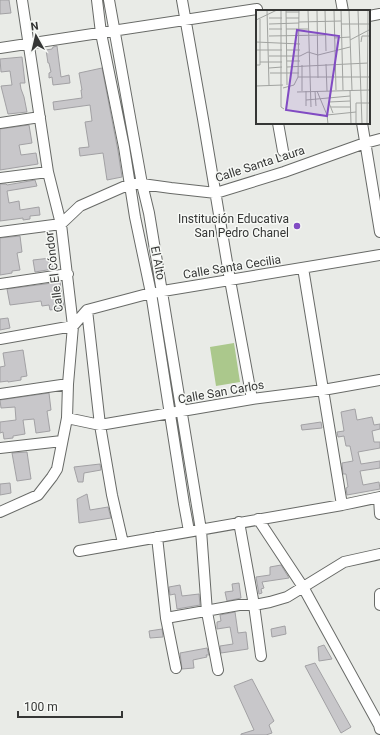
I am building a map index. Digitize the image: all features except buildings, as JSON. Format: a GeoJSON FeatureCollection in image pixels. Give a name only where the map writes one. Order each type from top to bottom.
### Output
{"type":"FeatureCollection","features":[{"type":"Feature","properties":{"kind":"street","name":"Calle El Cóndor"},"geometry":{"type":"LineString","coordinates":[[0,512],[38,495],[57,469],[67,418],[68,384],[73,326],[61,224],[48,172],[22,0]]}},
{"type":"Feature","properties":{"kind":"street","name":"El Alto"},"geometry":{"type":"LineString","coordinates":[[97,0],[101,33],[124,147],[150,294],[189,531]]}},
{"type":"Feature","properties":{"kind":"street","name":"El Alto"},"geometry":{"type":"LineString","coordinates":[[109,0],[142,184],[149,213],[201,530],[207,612],[218,670]]}},
{"type":"Feature","properties":{"kind":"street"},"geometry":{"type":"LineString","coordinates":[[182,0],[252,399]]}},
{"type":"Feature","properties":{"kind":"street"},"geometry":{"type":"LineString","coordinates":[[341,0],[343,10]]}},
{"type":"Feature","properties":{"kind":"street"},"geometry":{"type":"LineString","coordinates":[[0,48],[185,20],[256,7]]}},
{"type":"Feature","properties":{"kind":"street"},"geometry":{"type":"LineString","coordinates":[[370,16],[380,14]]}},
{"type":"Feature","properties":{"kind":"street"},"geometry":{"type":"LineString","coordinates":[[0,123],[40,118]]}},
{"type":"Feature","properties":{"kind":"street"},"geometry":{"type":"LineString","coordinates":[[278,124],[283,151]]}},
{"type":"Feature","properties":{"kind":"street"},"geometry":{"type":"LineString","coordinates":[[362,124],[380,232]]}},
{"type":"Feature","properties":{"kind":"street","name":"Calle Santa Laura"},"geometry":{"type":"LineString","coordinates":[[61,224],[80,206],[130,184],[142,184],[216,193],[284,172],[380,139]]}},
{"type":"Feature","properties":{"kind":"street"},"geometry":{"type":"LineString","coordinates":[[0,178],[48,172]]}},
{"type":"Feature","properties":{"kind":"street"},"geometry":{"type":"LineString","coordinates":[[0,232],[61,224]]}},
{"type":"Feature","properties":{"kind":"street","name":"Calle Santa Cecilia"},"geometry":{"type":"LineString","coordinates":[[87,310],[150,294],[380,255]]}},
{"type":"Feature","properties":{"kind":"street"},"geometry":{"type":"LineString","coordinates":[[303,268],[342,505]]}},
{"type":"Feature","properties":{"kind":"street"},"geometry":{"type":"LineString","coordinates":[[0,284],[68,274]]}},
{"type":"Feature","properties":{"kind":"street"},"geometry":{"type":"LineString","coordinates":[[0,339],[73,326],[87,310]]}},
{"type":"Feature","properties":{"kind":"street"},"geometry":{"type":"LineString","coordinates":[[87,310],[100,425],[112,495],[123,543]]}},
{"type":"Feature","properties":{"kind":"street","name":"Calle San Carlos"},"geometry":{"type":"LineString","coordinates":[[67,418],[100,425],[252,399],[323,390],[380,380]]}},
{"type":"Feature","properties":{"kind":"street"},"geometry":{"type":"LineString","coordinates":[[0,394],[68,384]]}},
{"type":"Feature","properties":{"kind":"street"},"geometry":{"type":"LineString","coordinates":[[0,448],[62,441]]}},
{"type":"Feature","properties":{"kind":"street"},"geometry":{"type":"LineString","coordinates":[[78,551],[342,505],[379,497],[380,514]]}},
{"type":"Feature","properties":{"kind":"street"},"geometry":{"type":"LineString","coordinates":[[258,519],[303,587],[380,726]]}},
{"type":"Feature","properties":{"kind":"street"},"geometry":{"type":"LineString","coordinates":[[239,522],[254,605],[261,656]]}},
{"type":"Feature","properties":{"kind":"street"},"geometry":{"type":"LineString","coordinates":[[156,537],[166,618],[176,668]]}},
{"type":"Feature","properties":{"kind":"street"},"geometry":{"type":"LineString","coordinates":[[166,618],[207,612],[239,605],[254,605],[287,597],[344,562],[380,554]]}},
{"type":"Feature","properties":{"kind":"street"},"geometry":{"type":"LineString","coordinates":[[380,594],[380,605]]}},
{"type":"Feature","properties":{"kind":"green space"},"geometry":{"type":"Polygon","coordinates":[[[234,343],[240,382],[216,386],[210,347],[234,343]]]}},
{"type":"Feature","properties":{"kind":"place","name":"Institución Educativa San Pedro Chanel"},"geometry":{"type":"Point","coordinates":[297,226]}}]}
